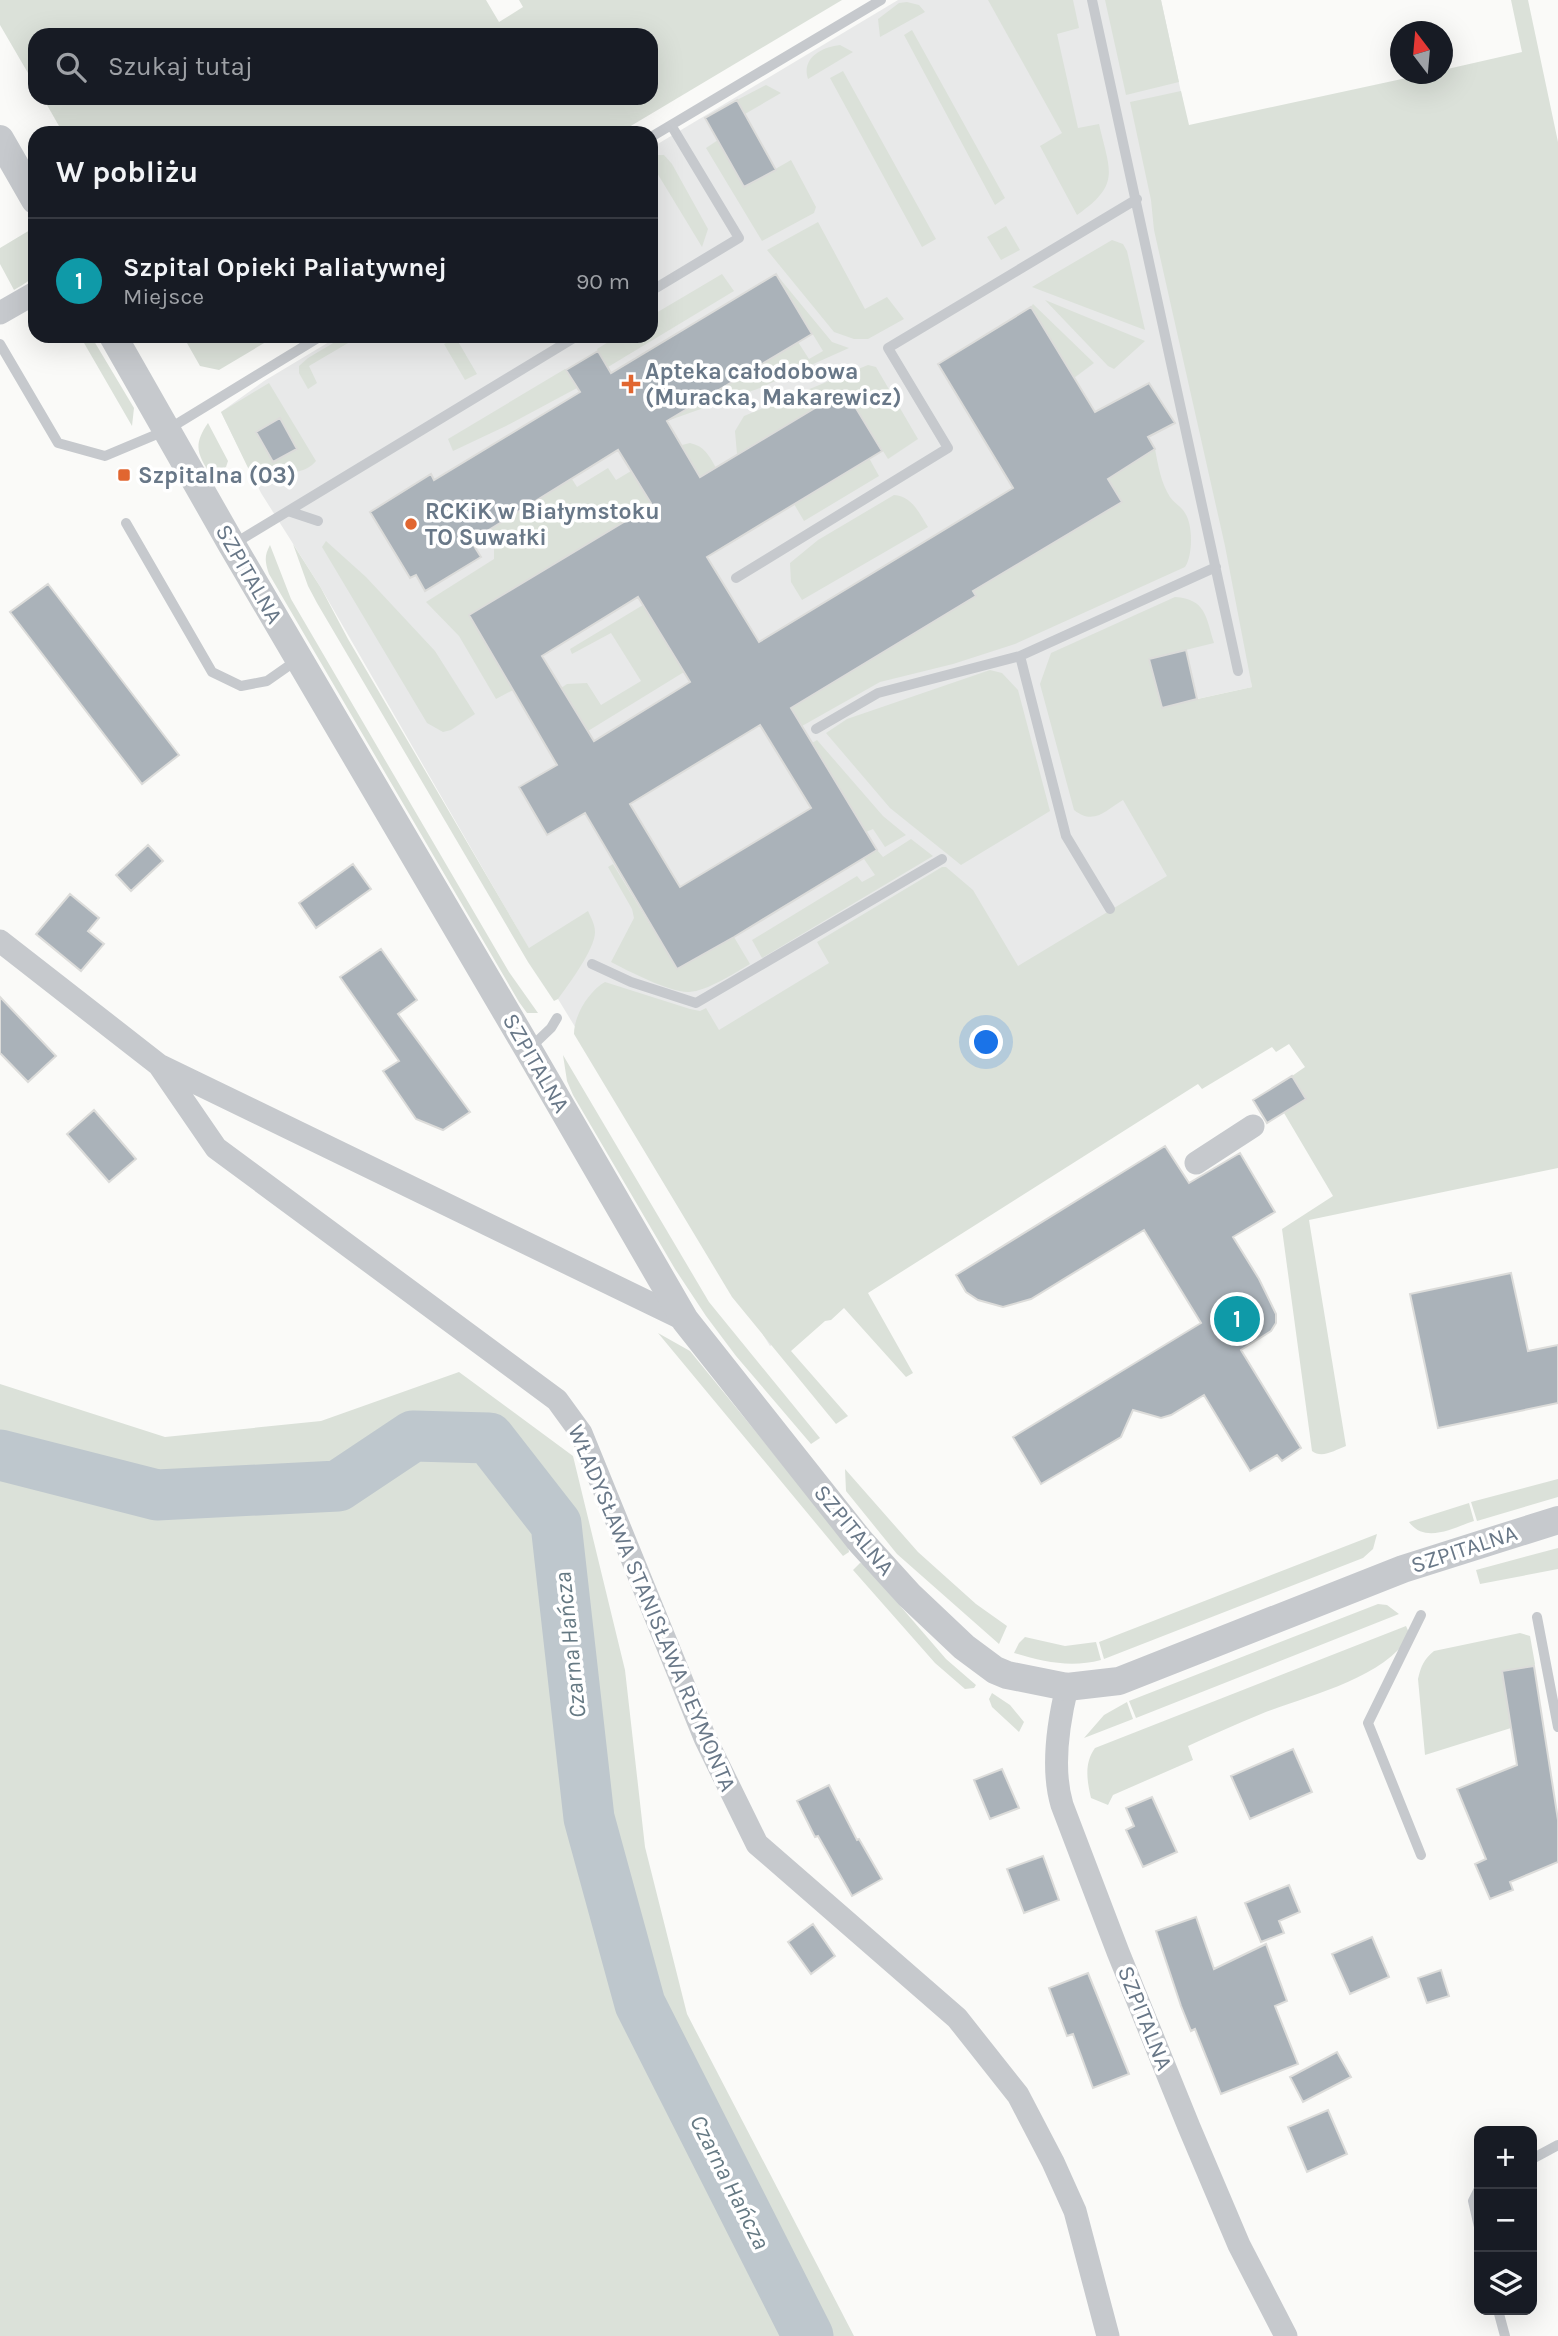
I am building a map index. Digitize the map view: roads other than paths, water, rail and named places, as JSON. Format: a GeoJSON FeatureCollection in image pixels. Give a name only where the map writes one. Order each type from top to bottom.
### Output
{"type":"FeatureCollection","features":[{"type":"Feature","properties":{"kind":"street"},"geometry":{"type":"LineString","coordinates":[[0,139],[28,188]]}},
{"type":"Feature","properties":{"kind":"street"},"geometry":{"type":"LineString","coordinates":[[0,313],[28,297]]}},
{"type":"Feature","properties":{"kind":"street","name":"SZPITALNA"},"geometry":{"type":"LineString","coordinates":[[117,343],[232,545],[685,1320],[860,1541],[909,1595],[964,1647],[995,1670],[1007,1675],[1067,1687],[1119,1681],[1403,1569],[1554,1522]]}},
{"type":"Feature","properties":{"kind":"street","name":"WŁADYSŁAWA STANISŁAWA REYMONTA"},"geometry":{"type":"LineString","coordinates":[[0,941],[159,1065],[685,1320]]}},
{"type":"Feature","properties":{"kind":"street","name":"WŁADYSŁAWA STANISŁAWA REYMONTA"},"geometry":{"type":"LineString","coordinates":[[159,1065],[216,1148],[557,1400],[581,1433],[705,1738],[757,1844],[957,2018],[1018,2095],[1075,2211],[1108,2336]]}},
{"type":"Feature","properties":{"kind":"street"},"geometry":{"type":"LineString","coordinates":[[1196,1163],[1253,1126]]}},
{"type":"Feature","properties":{"kind":"street","name":"SZPITALNA"},"geometry":{"type":"LineString","coordinates":[[1067,1687],[1058,1749],[1058,1790],[1062,1805],[1189,2127],[1239,2245],[1286,2336]]}},
{"type":"Feature","properties":{"kind":"lane"},"geometry":{"type":"LineString","coordinates":[[658,133],[881,0]]}},
{"type":"Feature","properties":{"kind":"lane"},"geometry":{"type":"LineString","coordinates":[[1092,0],[1238,671]]}},
{"type":"Feature","properties":{"kind":"lane"},"geometry":{"type":"LineString","coordinates":[[658,287],[739,238],[671,125]]}},
{"type":"Feature","properties":{"kind":"lane"},"geometry":{"type":"LineString","coordinates":[[736,578],[948,448],[888,348],[1137,199]]}},
{"type":"Feature","properties":{"kind":"lane"},"geometry":{"type":"LineString","coordinates":[[0,344],[58,443],[106,456],[167,430],[310,343]]}},
{"type":"Feature","properties":{"kind":"lane"},"geometry":{"type":"LineString","coordinates":[[232,545],[565,343]]}},
{"type":"Feature","properties":{"kind":"lane"},"geometry":{"type":"LineString","coordinates":[[288,511],[317,521]]}},
{"type":"Feature","properties":{"kind":"lane"},"geometry":{"type":"LineString","coordinates":[[126,523],[212,672],[241,686],[267,681],[299,659]]}},
{"type":"Feature","properties":{"kind":"lane"},"geometry":{"type":"LineString","coordinates":[[816,729],[878,693],[1020,656],[1216,566]]}},
{"type":"Feature","properties":{"kind":"lane"},"geometry":{"type":"LineString","coordinates":[[1020,656],[1066,836],[1110,909]]}},
{"type":"Feature","properties":{"kind":"lane"},"geometry":{"type":"LineString","coordinates":[[592,964],[632,982],[696,1003],[942,859]]}},
{"type":"Feature","properties":{"kind":"lane"},"geometry":{"type":"LineString","coordinates":[[528,1049],[551,1028],[557,1018]]}},
{"type":"Feature","properties":{"kind":"lane"},"geometry":{"type":"LineString","coordinates":[[1421,1615],[1368,1723],[1421,1855]]}},
{"type":"Feature","properties":{"kind":"lane"},"geometry":{"type":"LineString","coordinates":[[1537,1617],[1558,1727]]}},
{"type":"Feature","properties":{"kind":"lane"},"geometry":{"type":"LineString","coordinates":[[1537,2156],[1558,2146]]}},
{"type":"Feature","properties":{"kind":"lane"},"geometry":{"type":"LineString","coordinates":[[1500,2315],[1504,2336]]}},
{"type":"Feature","properties":{"kind":"waterway","name":"Czarna Hańcza"},"geometry":{"type":"LineString","coordinates":[[0,1455],[157,1495],[338,1486],[413,1436],[489,1438],[556,1524],[589,1818],[640,2004],[808,2336]]}},
{"type":"Feature","properties":{"kind":"place","name":"Apteka całodobowa (Muracka, Makarewicz)"},"geometry":{"type":"Point","coordinates":[631,384]}},
{"type":"Feature","properties":{"kind":"place","name":"Szpitalna (03)"},"geometry":{"type":"Point","coordinates":[124,475]}},
{"type":"Feature","properties":{"kind":"place","name":"RCKiK w Białymstoku TO Suwałki"},"geometry":{"type":"Point","coordinates":[411,524]}},
{"type":"Feature","properties":{"kind":"place","name":"Szpital Opieki Paliatywnej"},"geometry":{"type":"Point","coordinates":[1237,1319]}}]}
